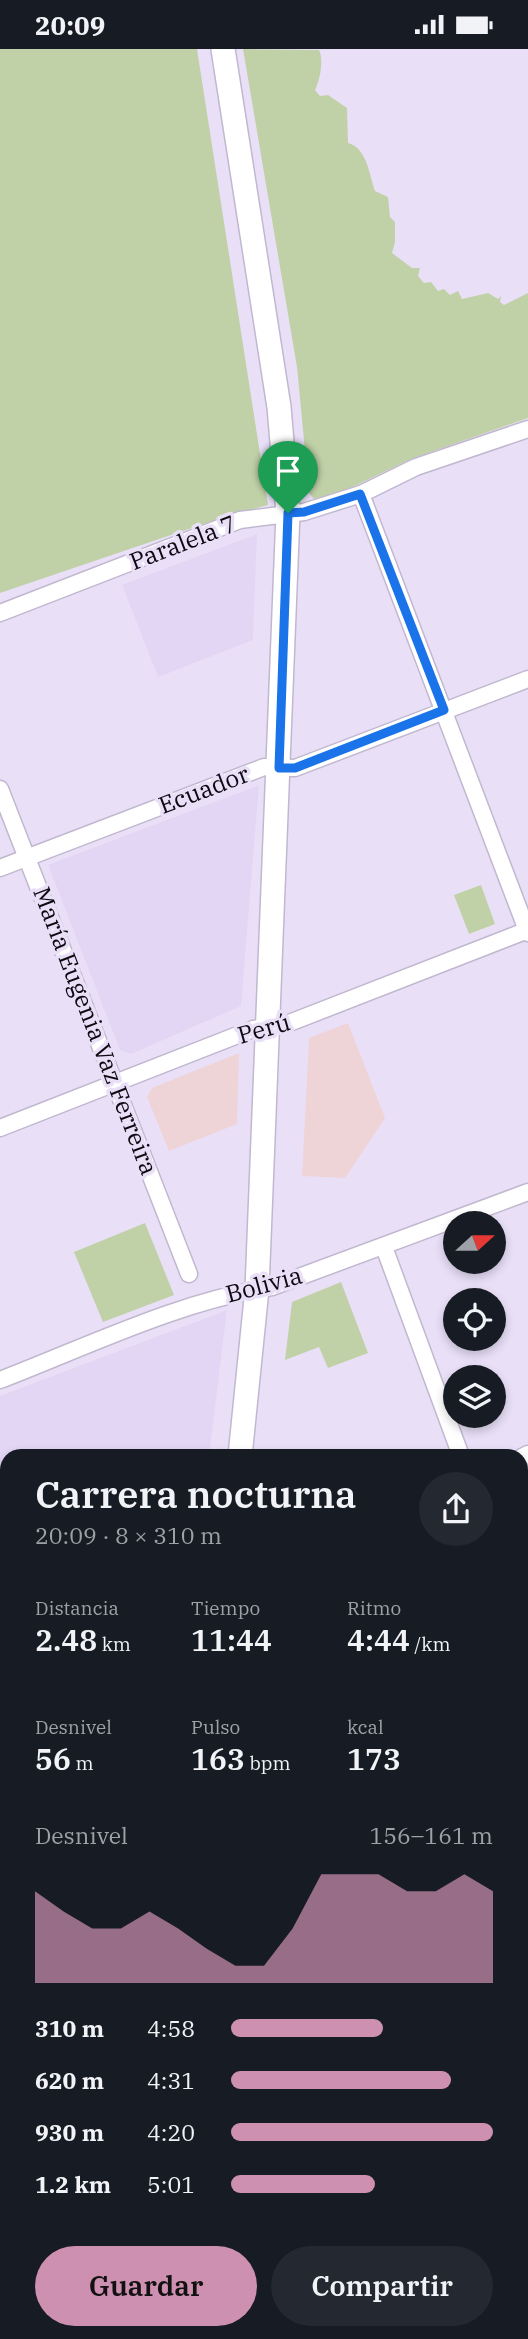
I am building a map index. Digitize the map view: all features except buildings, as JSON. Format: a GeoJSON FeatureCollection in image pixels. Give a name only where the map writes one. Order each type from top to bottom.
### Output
{"type":"FeatureCollection","features":[{"type":"Feature","properties":{"kind":"street"},"geometry":{"type":"LineString","coordinates":[[223,49],[279,407],[288,513],[257,1289],[241,1449]]}},
{"type":"Feature","properties":{"kind":"street","name":"Paralela 7"},"geometry":{"type":"LineString","coordinates":[[0,613],[240,520],[304,512],[360,494],[416,467],[528,429]]}},
{"type":"Feature","properties":{"kind":"street"},"geometry":{"type":"LineString","coordinates":[[360,494],[528,931]]}},
{"type":"Feature","properties":{"kind":"street","name":"Ecuador"},"geometry":{"type":"LineString","coordinates":[[0,868],[264,767],[295,768],[528,679]]}},
{"type":"Feature","properties":{"kind":"street","name":"María Eugenia Vaz Ferreira"},"geometry":{"type":"LineString","coordinates":[[0,789],[189,1274]]}},
{"type":"Feature","properties":{"kind":"street","name":"Perú"},"geometry":{"type":"LineString","coordinates":[[0,1128],[253,1029],[284,1025],[528,931]]}},
{"type":"Feature","properties":{"kind":"street","name":"Bolivia"},"geometry":{"type":"LineString","coordinates":[[0,1380],[221,1296],[272,1287],[528,1192]]}},
{"type":"Feature","properties":{"kind":"street"},"geometry":{"type":"LineString","coordinates":[[384,1247],[458,1449]]}},
{"type":"Feature","properties":{"kind":"shaded area"},"geometry":{"type":"Polygon","coordinates":[[[257,534],[253,640],[158,677],[122,585],[257,534]]]}},
{"type":"Feature","properties":{"kind":"shaded area"},"geometry":{"type":"Polygon","coordinates":[[[259,785],[241,1006],[131,1054],[120,1050],[48,865],[259,785]]]}},
{"type":"Feature","properties":{"kind":"shaded area"},"geometry":{"type":"Polygon","coordinates":[[[348,1023],[385,1118],[345,1178],[302,1176],[309,1038],[348,1023]]]}},
{"type":"Feature","properties":{"kind":"shaded area"},"geometry":{"type":"Polygon","coordinates":[[[239,1053],[237,1124],[169,1151],[147,1097],[152,1088],[239,1053]]]}},
{"type":"Feature","properties":{"kind":"shaded area"},"geometry":{"type":"Polygon","coordinates":[[[227,1310],[210,1449],[0,1449],[0,1396],[227,1310]]]}},
{"type":"Feature","properties":{"kind":"green space"},"geometry":{"type":"Polygon","coordinates":[[[0,49],[197,49],[268,505],[227,516],[0,593],[0,49]]]}},
{"type":"Feature","properties":{"kind":"green space"},"geometry":{"type":"Polygon","coordinates":[[[243,49],[319,50],[321,70],[315,90],[320,96],[328,95],[347,108],[348,143],[363,156],[375,191],[388,197],[390,217],[395,222],[392,253],[412,268],[420,268],[418,276],[424,283],[431,282],[438,291],[444,289],[450,295],[458,291],[462,299],[488,293],[498,299],[501,296],[500,302],[504,305],[528,293],[528,418],[411,459],[342,492],[314,499],[309,493],[297,367],[243,49]]]}},
{"type":"Feature","properties":{"kind":"green space"},"geometry":{"type":"Polygon","coordinates":[[[481,885],[495,924],[469,934],[454,895],[481,885]]]}},
{"type":"Feature","properties":{"kind":"green space"},"geometry":{"type":"Polygon","coordinates":[[[145,1223],[174,1295],[103,1322],[74,1252],[145,1223]]]}},
{"type":"Feature","properties":{"kind":"green space"},"geometry":{"type":"Polygon","coordinates":[[[341,1282],[368,1353],[328,1368],[319,1347],[285,1360],[292,1302],[341,1282]]]}},
{"type":"Feature","properties":{"kind":"route"},"geometry":{"type":"LineString","coordinates":[[360,494],[444,710],[295,768],[279,768],[285,639],[288,513],[304,512],[360,494]]}}]}
